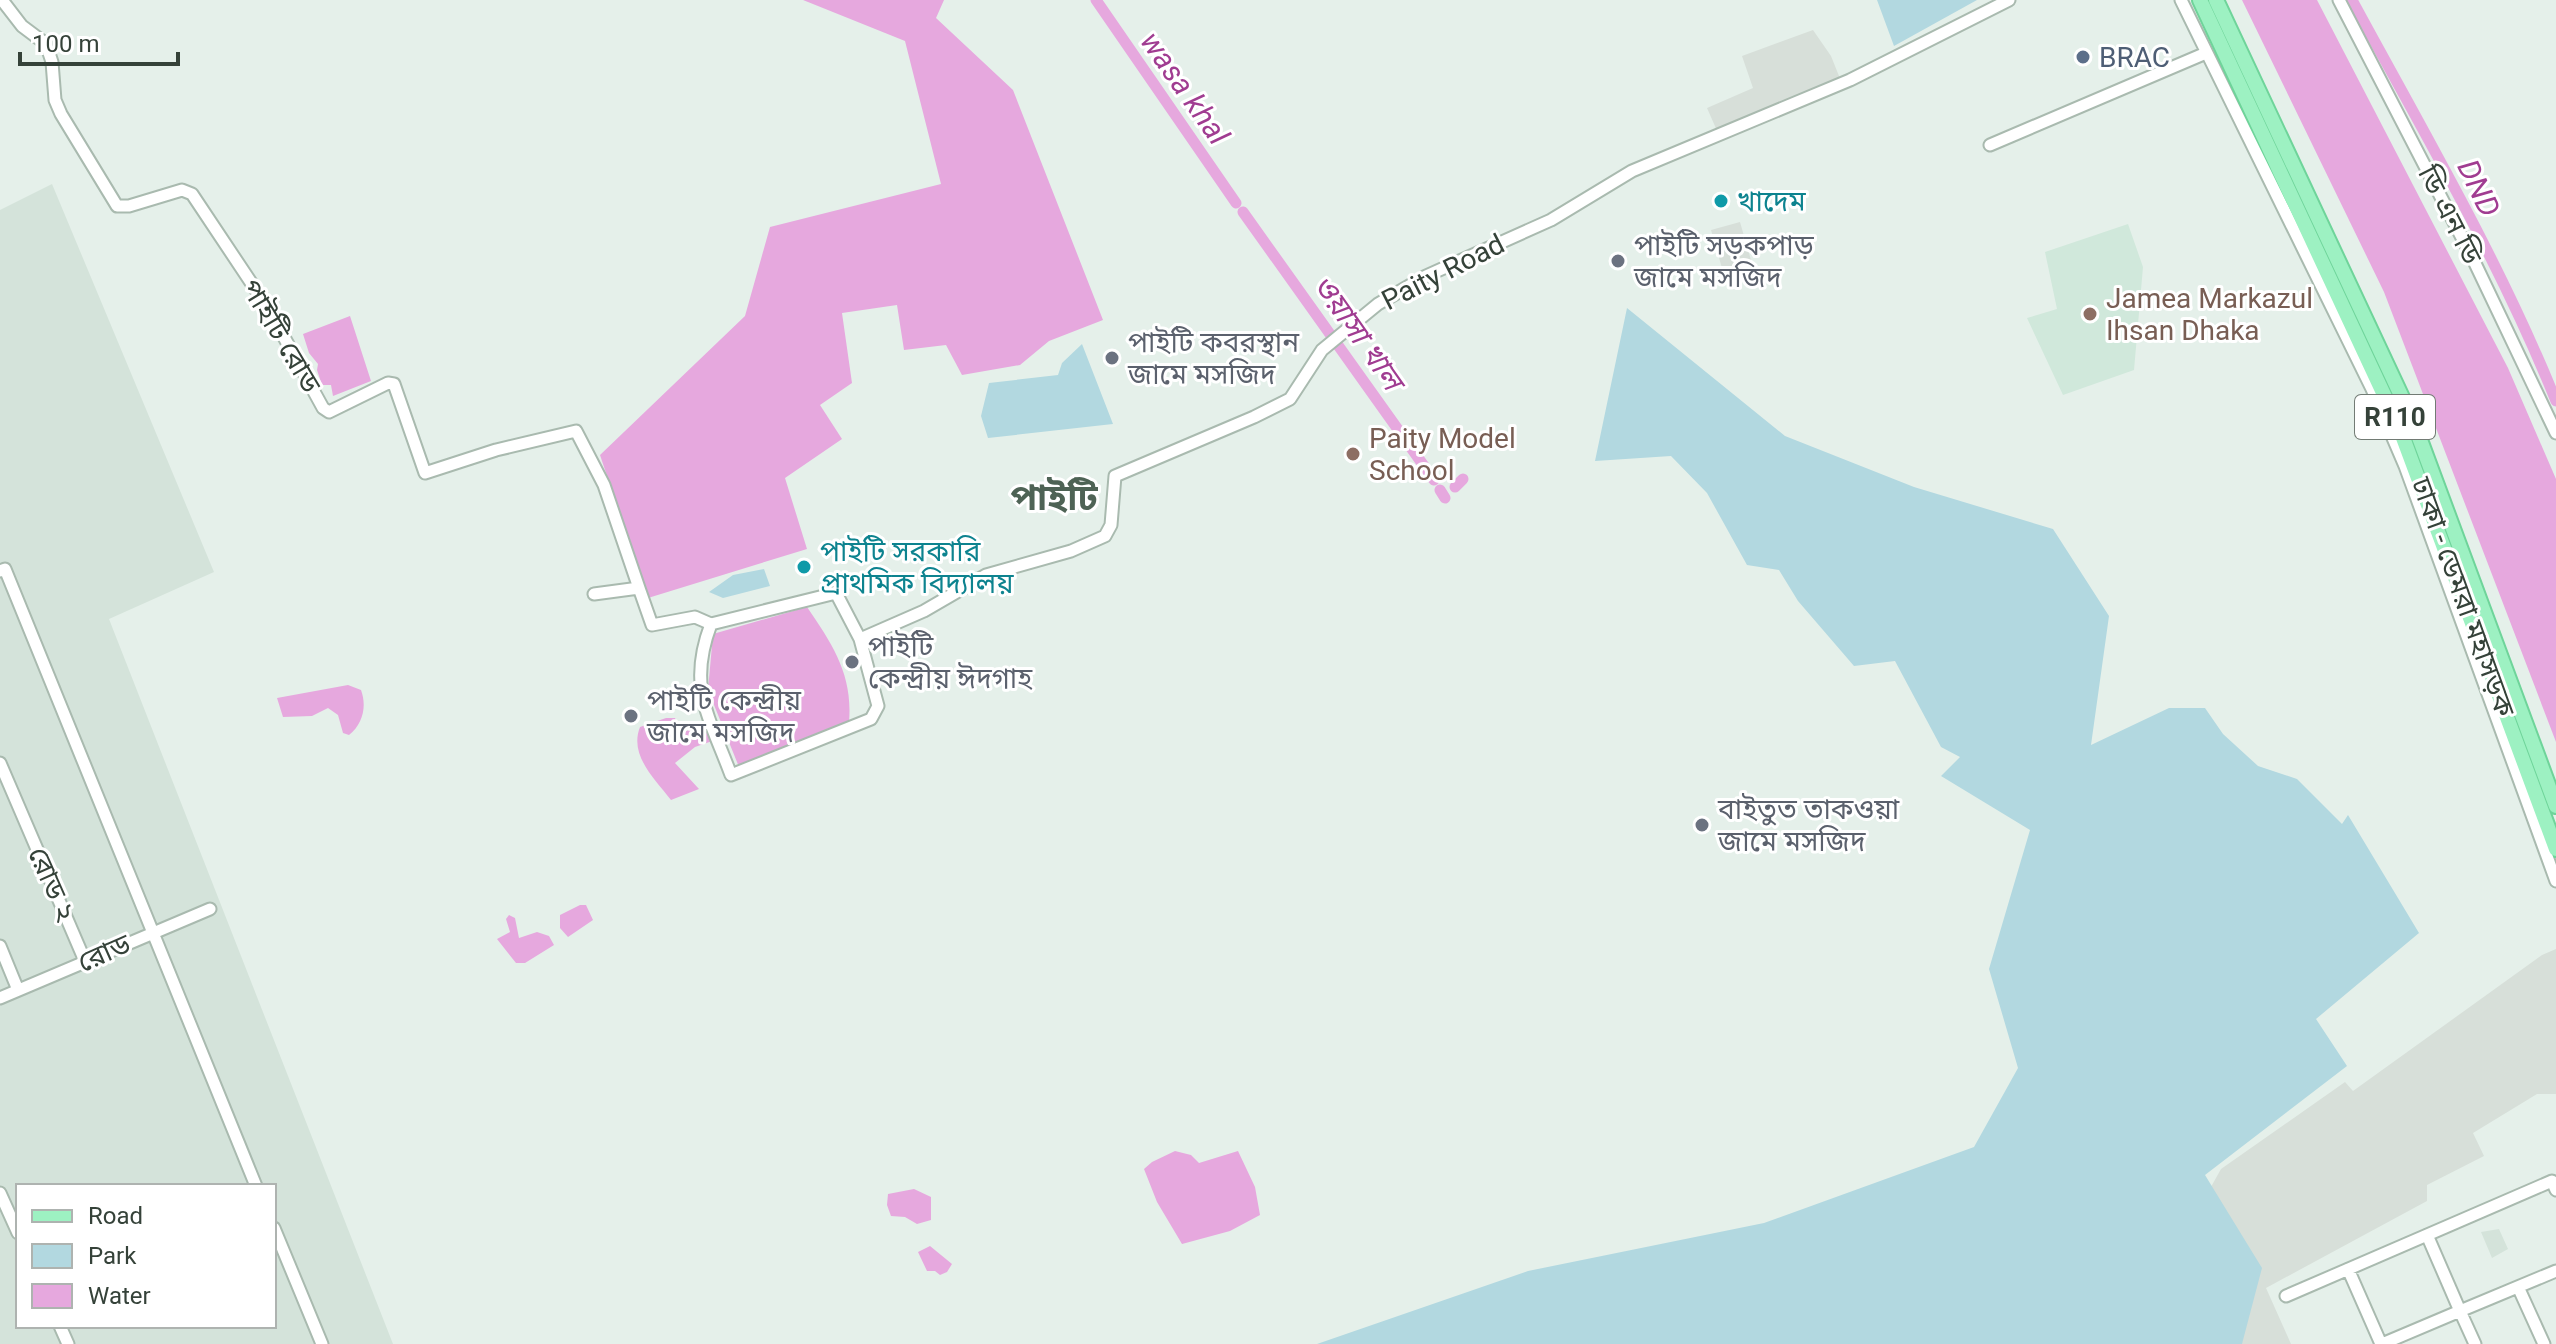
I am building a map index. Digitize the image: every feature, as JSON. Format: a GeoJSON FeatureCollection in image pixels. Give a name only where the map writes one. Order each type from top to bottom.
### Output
{"type":"FeatureCollection","features":[{"type":"Feature","properties":{"kind":"main road","name":"ঢাকা - ডেমরা মহাসড়ক"},"geometry":{"type":"LineString","coordinates":[[2200,0],[2399,427],[2556,849]]}},
{"type":"Feature","properties":{"kind":"main road","name":"ঢাকা - ডেমরা মহাসড়ক"},"geometry":{"type":"LineString","coordinates":[[2216,0],[2413,421],[2556,806]]}},
{"type":"Feature","properties":{"kind":"street","name":"পাইটি রোড"},"geometry":{"type":"LineString","coordinates":[[2,0],[22,26],[46,44],[52,62],[55,100],[61,114],[117,206],[129,206],[182,190],[192,194],[268,308],[323,408],[329,412],[388,383],[394,384],[425,473],[496,450],[576,431],[604,485],[639,588]]}},
{"type":"Feature","properties":{"kind":"street","name":"Paity Road"},"geometry":{"type":"LineString","coordinates":[[860,639],[924,611],[986,575],[1071,551],[1105,536],[1111,525],[1115,476],[1290,399],[1322,350],[1378,304],[1426,276],[1551,220],[1632,171],[1850,80],[2009,0]]}},
{"type":"Feature","properties":{"kind":"street"},"geometry":{"type":"LineString","coordinates":[[2181,0],[2372,389],[2405,466],[2556,881]]}},
{"type":"Feature","properties":{"kind":"street","name":"ডি এন ডি"},"geometry":{"type":"LineString","coordinates":[[2339,0],[2473,259],[2556,433]]}},
{"type":"Feature","properties":{"kind":"street"},"geometry":{"type":"LineString","coordinates":[[1990,145],[2206,53]]}},
{"type":"Feature","properties":{"kind":"street"},"geometry":{"type":"LineString","coordinates":[[2,570],[255,1184]]}},
{"type":"Feature","properties":{"kind":"street"},"geometry":{"type":"LineString","coordinates":[[594,594],[639,588],[652,625],[695,617],[711,624],[836,593],[860,639],[878,706],[871,719],[731,775],[699,691],[702,648],[711,624]]}},
{"type":"Feature","properties":{"kind":"street","name":"রোড ২"},"geometry":{"type":"LineString","coordinates":[[0,763],[85,961]]}},
{"type":"Feature","properties":{"kind":"street","name":"রোড"},"geometry":{"type":"LineString","coordinates":[[0,998],[210,909]]}},
{"type":"Feature","properties":{"kind":"street"},"geometry":{"type":"LineString","coordinates":[[0,946],[18,990]]}},
{"type":"Feature","properties":{"kind":"street"},"geometry":{"type":"LineString","coordinates":[[2286,1296],[2552,1181],[2556,1190]]}},
{"type":"Feature","properties":{"kind":"street"},"geometry":{"type":"LineString","coordinates":[[0,1193],[16,1229]]}},
{"type":"Feature","properties":{"kind":"street"},"geometry":{"type":"LineString","coordinates":[[276,1233],[322,1344]]}},
{"type":"Feature","properties":{"kind":"street"},"geometry":{"type":"LineString","coordinates":[[2427,1235],[2475,1344]]}},
{"type":"Feature","properties":{"kind":"street"},"geometry":{"type":"LineString","coordinates":[[2348,1269],[2381,1344],[2556,1271]]}},
{"type":"Feature","properties":{"kind":"street"},"geometry":{"type":"LineString","coordinates":[[2519,1289],[2544,1344]]}},
{"type":"Feature","properties":{"kind":"shaded area"},"geometry":{"type":"Polygon","coordinates":[[[1813,30],[1831,56],[1841,81],[1718,133],[1707,108],[1753,88],[1742,56],[1813,30]]]}},
{"type":"Feature","properties":{"kind":"shaded area"},"geometry":{"type":"Polygon","coordinates":[[[52,184],[214,572],[109,619],[393,1344],[0,1344],[0,210],[52,184]]]}},
{"type":"Feature","properties":{"kind":"shaded area"},"geometry":{"type":"Polygon","coordinates":[[[1740,222],[1755,274],[1726,282],[1711,230],[1740,222]]]}},
{"type":"Feature","properties":{"kind":"shaded area","name":"Jamea Markazul Ihsan Dhaka"},"geometry":{"type":"Polygon","coordinates":[[[2128,224],[2143,267],[2134,370],[2063,395],[2027,318],[2057,309],[2045,252],[2128,224]]]}},
{"type":"Feature","properties":{"kind":"shaded area"},"geometry":{"type":"Polygon","coordinates":[[[2556,949],[2556,1094],[2537,1094],[2473,1133],[2484,1156],[2427,1185],[2427,1201],[2266,1288],[2291,1344],[2136,1344],[2152,1292],[2221,1169],[2345,1082],[2353,1091],[2542,955],[2556,949]]]}},
{"type":"Feature","properties":{"kind":"shaded area"},"geometry":{"type":"Polygon","coordinates":[[[2499,1229],[2508,1249],[2492,1258],[2481,1232],[2499,1229]]]}},
{"type":"Feature","properties":{"kind":"green space"},"geometry":{"type":"Polygon","coordinates":[[[1877,0],[1977,0],[1894,46],[1877,0]]]}},
{"type":"Feature","properties":{"kind":"green space"},"geometry":{"type":"Polygon","coordinates":[[[1627,308],[1785,436],[1914,487],[2053,529],[2109,616],[2091,745],[2169,708],[2205,708],[2223,734],[2258,766],[2297,779],[2342,824],[2348,815],[2419,933],[2316,1019],[2347,1066],[2205,1175],[2262,1268],[2242,1344],[1317,1344],[1528,1271],[1764,1223],[1974,1147],[2018,1068],[1989,969],[2030,830],[1941,776],[1960,757],[1941,747],[1895,661],[1854,666],[1798,601],[1779,570],[1747,565],[1707,493],[1671,456],[1595,461],[1627,308]]]}},
{"type":"Feature","properties":{"kind":"green space"},"geometry":{"type":"Polygon","coordinates":[[[1082,344],[1113,424],[988,438],[981,416],[989,383],[1058,375],[1062,363],[1082,344]]]}},
{"type":"Feature","properties":{"kind":"green space"},"geometry":{"type":"Polygon","coordinates":[[[764,569],[770,586],[723,598],[709,592],[733,575],[764,569]]]}},
{"type":"Feature","properties":{"kind":"water"},"geometry":{"type":"Polygon","coordinates":[[[803,0],[944,0],[936,18],[1013,90],[1103,320],[1049,341],[1020,365],[962,375],[946,345],[904,350],[897,305],[842,313],[852,383],[820,405],[842,439],[785,478],[807,549],[648,598],[600,455],[745,316],[770,227],[941,184],[905,41],[803,0]]]}},
{"type":"Feature","properties":{"kind":"water"},"geometry":{"type":"Polygon","coordinates":[[[2242,0],[2317,0],[2508,368],[2556,479],[2556,742],[2384,292],[2242,0]]]}},
{"type":"Feature","properties":{"kind":"water"},"geometry":{"type":"Polygon","coordinates":[[[350,316],[371,381],[333,396],[331,385],[322,385],[318,364],[309,353],[303,334],[350,316]]]}},
{"type":"Feature","properties":{"kind":"water"},"geometry":{"type":"Polygon","coordinates":[[[807,607],[839,661],[848,690],[849,722],[739,767],[708,690],[713,634],[807,607]]]}},
{"type":"Feature","properties":{"kind":"water"},"geometry":{"type":"Polygon","coordinates":[[[348,685],[361,690],[364,702],[361,720],[349,735],[343,733],[338,715],[328,708],[312,716],[283,717],[277,698],[348,685]]]}},
{"type":"Feature","properties":{"kind":"water"},"geometry":{"type":"Polygon","coordinates":[[[675,718],[680,733],[711,723],[718,739],[695,747],[675,763],[699,789],[671,800],[640,757],[637,737],[640,727],[675,718]]]}},
{"type":"Feature","properties":{"kind":"water"},"geometry":{"type":"Polygon","coordinates":[[[586,905],[593,920],[568,937],[560,928],[560,915],[586,905]]]}},
{"type":"Feature","properties":{"kind":"water"},"geometry":{"type":"Polygon","coordinates":[[[509,915],[515,918],[519,938],[537,932],[549,936],[554,945],[525,963],[516,963],[497,939],[510,932],[506,919],[509,915]]]}},
{"type":"Feature","properties":{"kind":"water"},"geometry":{"type":"Polygon","coordinates":[[[1175,1151],[1191,1155],[1199,1163],[1238,1151],[1255,1187],[1260,1215],[1230,1231],[1182,1244],[1157,1202],[1144,1169],[1175,1151]]]}},
{"type":"Feature","properties":{"kind":"water"},"geometry":{"type":"Polygon","coordinates":[[[914,1189],[931,1197],[931,1220],[917,1224],[905,1217],[891,1216],[887,1205],[888,1194],[914,1189]]]}},
{"type":"Feature","properties":{"kind":"water"},"geometry":{"type":"Polygon","coordinates":[[[930,1246],[952,1264],[947,1272],[940,1275],[927,1271],[918,1252],[930,1246]]]}},
{"type":"Feature","properties":{"kind":"waterway","name":"wasa khal"},"geometry":{"type":"LineString","coordinates":[[1096,0],[1236,203]]}},
{"type":"Feature","properties":{"kind":"waterway","name":"DND"},"geometry":{"type":"LineString","coordinates":[[2352,0],[2486,248],[2556,401]]}},
{"type":"Feature","properties":{"kind":"waterway","name":"ওয়াসা খাল"},"geometry":{"type":"LineString","coordinates":[[1243,212],[1434,480]]}},
{"type":"Feature","properties":{"kind":"waterway","name":"wasa khal"},"geometry":{"type":"LineString","coordinates":[[1455,487],[1463,479]]}},
{"type":"Feature","properties":{"kind":"waterway","name":"wasa khal"},"geometry":{"type":"LineString","coordinates":[[1440,490],[1445,498]]}},
{"type":"Feature","properties":{"kind":"place","name":"BRAC"},"geometry":{"type":"Point","coordinates":[2083,57]}},
{"type":"Feature","properties":{"kind":"place","name":"খাদেম"},"geometry":{"type":"Point","coordinates":[1721,201]}},
{"type":"Feature","properties":{"kind":"place","name":"পাইটি সড়কপাড় জামে মসজিদ"},"geometry":{"type":"Point","coordinates":[1618,261]}},
{"type":"Feature","properties":{"kind":"place","name":"Jamea Markazul Ihsan Dhaka"},"geometry":{"type":"Point","coordinates":[2090,314]}},
{"type":"Feature","properties":{"kind":"place","name":"পাইটি কবরস্থান জামে মসজিদ"},"geometry":{"type":"Point","coordinates":[1112,358]}},
{"type":"Feature","properties":{"kind":"place","name":"Paity Model School"},"geometry":{"type":"Point","coordinates":[1353,454]}},
{"type":"Feature","properties":{"kind":"place","name":"পাইটি সরকারি প্রাথমিক বিদ্যালয়"},"geometry":{"type":"Point","coordinates":[804,567]}},
{"type":"Feature","properties":{"kind":"place","name":"পাইটি কেন্দ্রীয় ঈদগাহ"},"geometry":{"type":"Point","coordinates":[852,662]}},
{"type":"Feature","properties":{"kind":"place","name":"পাইটি কেন্দ্রীয় জামে মসজিদ"},"geometry":{"type":"Point","coordinates":[631,716]}},
{"type":"Feature","properties":{"kind":"place","name":"বাইতুত তাকওয়া জামে মসজিদ"},"geometry":{"type":"Point","coordinates":[1702,825]}},
{"type":"Feature","properties":{"kind":"district","name":"পাইটি"},"geometry":{"type":"Point","coordinates":[1054,498]}}]}
